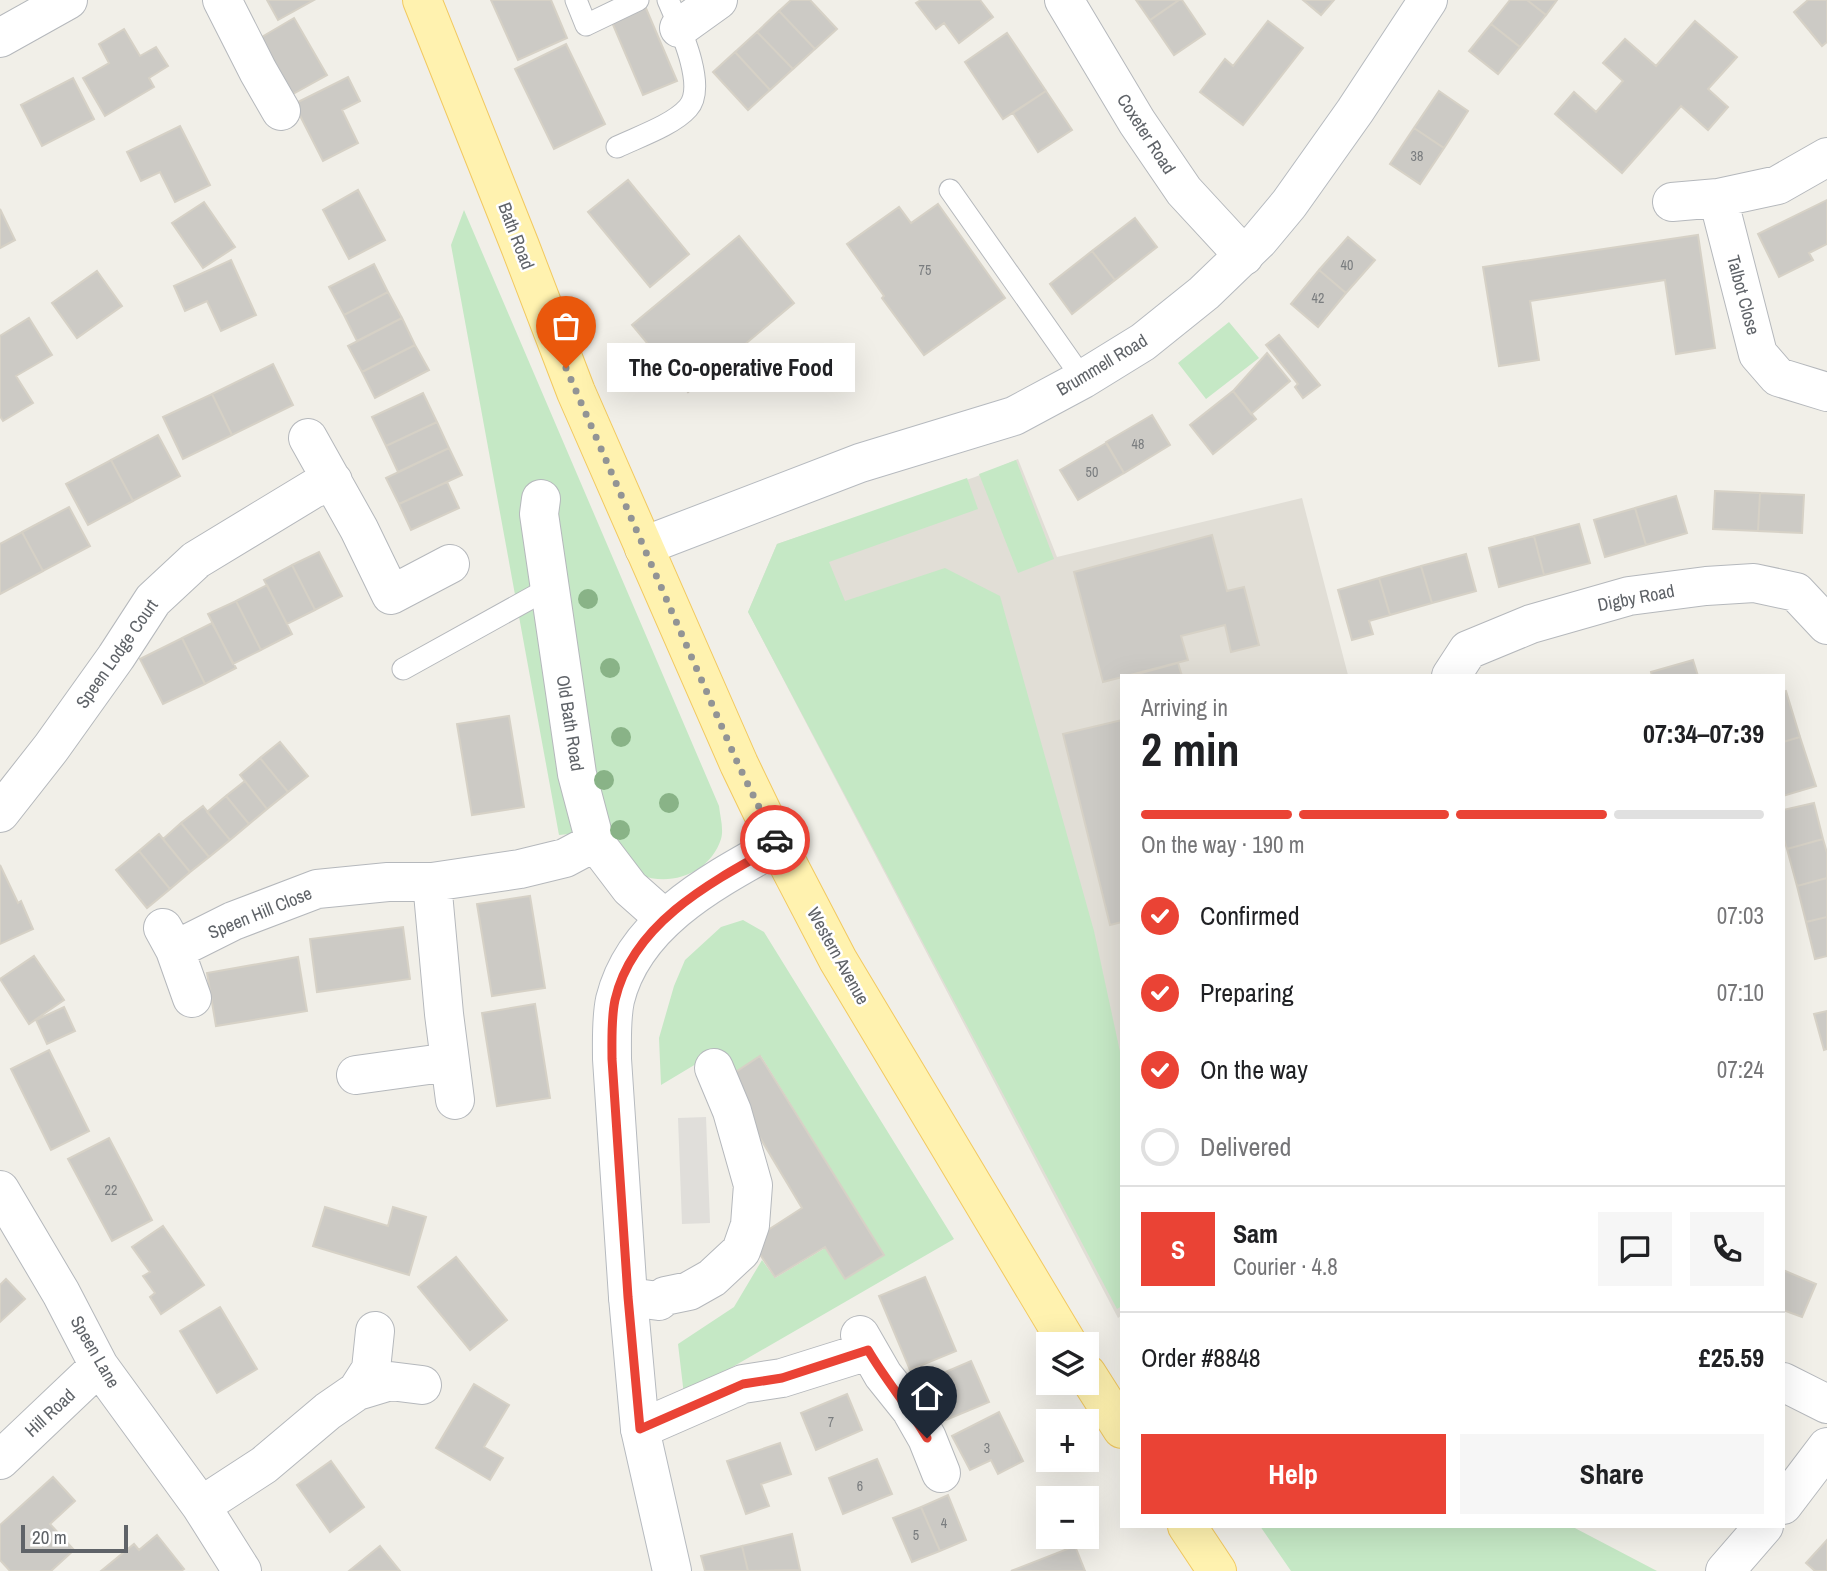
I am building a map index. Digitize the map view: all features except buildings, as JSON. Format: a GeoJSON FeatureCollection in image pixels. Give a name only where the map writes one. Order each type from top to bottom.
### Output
{"type":"FeatureCollection","features":[{"type":"Feature","properties":{"kind":"main road","name":"Bath Road"},"geometry":{"type":"LineString","coordinates":[[422,0],[576,392],[644,548]]}},
{"type":"Feature","properties":{"kind":"main road","name":"Western Avenue"},"geometry":{"type":"LineString","coordinates":[[644,548],[738,764],[778,845],[845,971],[1061,1332]]}},
{"type":"Feature","properties":{"kind":"main road"},"geometry":{"type":"LineString","coordinates":[[1099,1393],[1120,1426]]}},
{"type":"Feature","properties":{"kind":"main road"},"geometry":{"type":"LineString","coordinates":[[1188,1528],[1217,1571]]}},
{"type":"Feature","properties":{"kind":"street"},"geometry":{"type":"LineString","coordinates":[[0,38],[68,0]]}},
{"type":"Feature","properties":{"kind":"street"},"geometry":{"type":"LineString","coordinates":[[222,0],[247,76],[281,111]]}},
{"type":"Feature","properties":{"kind":"street"},"geometry":{"type":"LineString","coordinates":[[674,14],[718,0]]}},
{"type":"Feature","properties":{"kind":"street","name":"Coxeter Road"},"geometry":{"type":"LineString","coordinates":[[1064,0],[1137,121],[1184,191],[1244,256]]}},
{"type":"Feature","properties":{"kind":"street","name":"Brummell Road"},"geometry":{"type":"LineString","coordinates":[[644,548],[860,463],[1014,416],[1083,379],[1143,342],[1174,319],[1244,256],[1289,204],[1428,0]]}},
{"type":"Feature","properties":{"kind":"street"},"geometry":{"type":"LineString","coordinates":[[1672,202],[1717,198],[1778,185],[1827,157]]}},
{"type":"Feature","properties":{"kind":"street","name":"Talbot Close"},"geometry":{"type":"LineString","coordinates":[[1717,198],[1758,354],[1778,377],[1827,392]]}},
{"type":"Feature","properties":{"kind":"street"},"geometry":{"type":"LineString","coordinates":[[308,438],[359,528],[391,595],[450,564]]}},
{"type":"Feature","properties":{"kind":"street","name":"Speen Lodge Court"},"geometry":{"type":"LineString","coordinates":[[0,813],[108,669],[153,600],[196,560],[313,489],[333,481]]}},
{"type":"Feature","properties":{"kind":"street","name":"Old Bath Road"},"geometry":{"type":"LineString","coordinates":[[541,499],[539,514],[578,774],[595,842],[630,888],[665,919]]}},
{"type":"Feature","properties":{"kind":"street","name":"Digby Road"},"geometry":{"type":"LineString","coordinates":[[1452,674],[1468,650],[1531,624],[1629,596],[1754,583],[1796,592],[1827,625]]}},
{"type":"Feature","properties":{"kind":"street","name":"Speen Hill Close"},"geometry":{"type":"LineString","coordinates":[[192,998],[169,939],[233,921],[317,889],[388,882],[432,882],[520,869],[565,858],[595,842]]}},
{"type":"Feature","properties":{"kind":"street"},"geometry":{"type":"LineString","coordinates":[[672,1571],[640,1429],[612,1059],[615,999],[624,975],[648,937],[665,919],[685,901],[778,845]]}},
{"type":"Feature","properties":{"kind":"street"},"geometry":{"type":"LineString","coordinates":[[432,882],[455,1100]]}},
{"type":"Feature","properties":{"kind":"street"},"geometry":{"type":"LineString","coordinates":[[356,1075],[450,1062]]}},
{"type":"Feature","properties":{"kind":"street"},"geometry":{"type":"LineString","coordinates":[[628,1297],[660,1301],[664,1296],[690,1291],[712,1278],[741,1251],[750,1225],[753,1185],[732,1111],[714,1068]]}},
{"type":"Feature","properties":{"kind":"street","name":"Speen Lane"},"geometry":{"type":"LineString","coordinates":[[0,1190],[61,1293],[99,1366],[201,1506],[242,1571]]}},
{"type":"Feature","properties":{"kind":"street"},"geometry":{"type":"LineString","coordinates":[[357,1391],[371,1368],[375,1331]]}},
{"type":"Feature","properties":{"kind":"street"},"geometry":{"type":"LineString","coordinates":[[640,1429],[743,1384],[782,1378],[864,1343],[883,1375],[911,1410],[927,1438],[941,1473]]}},
{"type":"Feature","properties":{"kind":"street","name":"Hill Road"},"geometry":{"type":"LineString","coordinates":[[0,1460],[99,1366]]}},
{"type":"Feature","properties":{"kind":"street"},"geometry":{"type":"LineString","coordinates":[[201,1506],[264,1465],[357,1391],[390,1381],[422,1385]]}},
{"type":"Feature","properties":{"kind":"street"},"geometry":{"type":"LineString","coordinates":[[1785,1383],[1827,1404]]}},
{"type":"Feature","properties":{"kind":"street"},"geometry":{"type":"LineString","coordinates":[[1785,1502],[1827,1447]]}},
{"type":"Feature","properties":{"kind":"street"},"geometry":{"type":"LineString","coordinates":[[1725,1571],[1762,1528]]}},
{"type":"Feature","properties":{"kind":"lane"},"geometry":{"type":"LineString","coordinates":[[576,0],[586,25],[638,0]]}},
{"type":"Feature","properties":{"kind":"lane"},"geometry":{"type":"LineString","coordinates":[[617,147],[674,119],[694,101],[695,89],[690,58],[674,14]]}},
{"type":"Feature","properties":{"kind":"lane"},"geometry":{"type":"LineString","coordinates":[[950,190],[1083,379]]}},
{"type":"Feature","properties":{"kind":"lane"},"geometry":{"type":"LineString","coordinates":[[403,669],[551,587]]}},
{"type":"Feature","properties":{"kind":"shaded area"},"geometry":{"type":"Polygon","coordinates":[[[1018,459],[1057,557],[1302,498],[1348,674],[1120,674],[1118,1318],[748,612],[777,544],[975,477],[1018,459]]]}},
{"type":"Feature","properties":{"kind":"shaded area"},"geometry":{"type":"Polygon","coordinates":[[[706,1117],[710,1223],[682,1224],[678,1118],[706,1117]]]}},
{"type":"Feature","properties":{"kind":"green space"},"geometry":{"type":"Polygon","coordinates":[[[464,210],[719,806],[722,827],[716,851],[699,868],[677,878],[652,878],[635,872],[599,831],[559,835],[451,245],[464,210]]]}},
{"type":"Feature","properties":{"kind":"green space"},"geometry":{"type":"Polygon","coordinates":[[[1229,322],[1259,358],[1206,399],[1178,363],[1229,322]]]}},
{"type":"Feature","properties":{"kind":"green space"},"geometry":{"type":"Polygon","coordinates":[[[1016,460],[1054,559],[1018,573],[979,474],[1016,460]]]}},
{"type":"Feature","properties":{"kind":"green space"},"geometry":{"type":"Polygon","coordinates":[[[967,478],[978,509],[829,562],[845,601],[945,568],[1000,596],[1094,931],[1120,1052],[1120,1307],[1117,1309],[748,612],[777,544],[967,478]]]}},
{"type":"Feature","properties":{"kind":"green space"},"geometry":{"type":"Polygon","coordinates":[[[743,920],[764,932],[954,1239],[684,1395],[678,1344],[734,1307],[762,1260],[775,1278],[825,1248],[845,1279],[884,1255],[761,1056],[724,1079],[711,1055],[661,1085],[659,1038],[674,986],[685,960],[721,927],[743,920]]]}},
{"type":"Feature","properties":{"kind":"green space"},"geometry":{"type":"Polygon","coordinates":[[[1261,1528],[1575,1528],[1657,1571],[1291,1571],[1261,1528]]]}},
{"type":"Feature","properties":{"kind":"way so far"},"geometry":{"type":"LineString","coordinates":[[566,368],[738,764],[775,840]]}},
{"type":"Feature","properties":{"kind":"place","name":"The Co-operative Food"},"geometry":{"type":"Point","coordinates":[566,368]}},
{"type":"Feature","properties":{"kind":"route"},"geometry":{"type":"LineString","coordinates":[[775,840],[778,845],[685,901],[665,919],[637,952],[615,999],[612,1059],[640,1429],[743,1384],[782,1378],[868,1350],[883,1375],[911,1410],[927,1438]]}}]}
